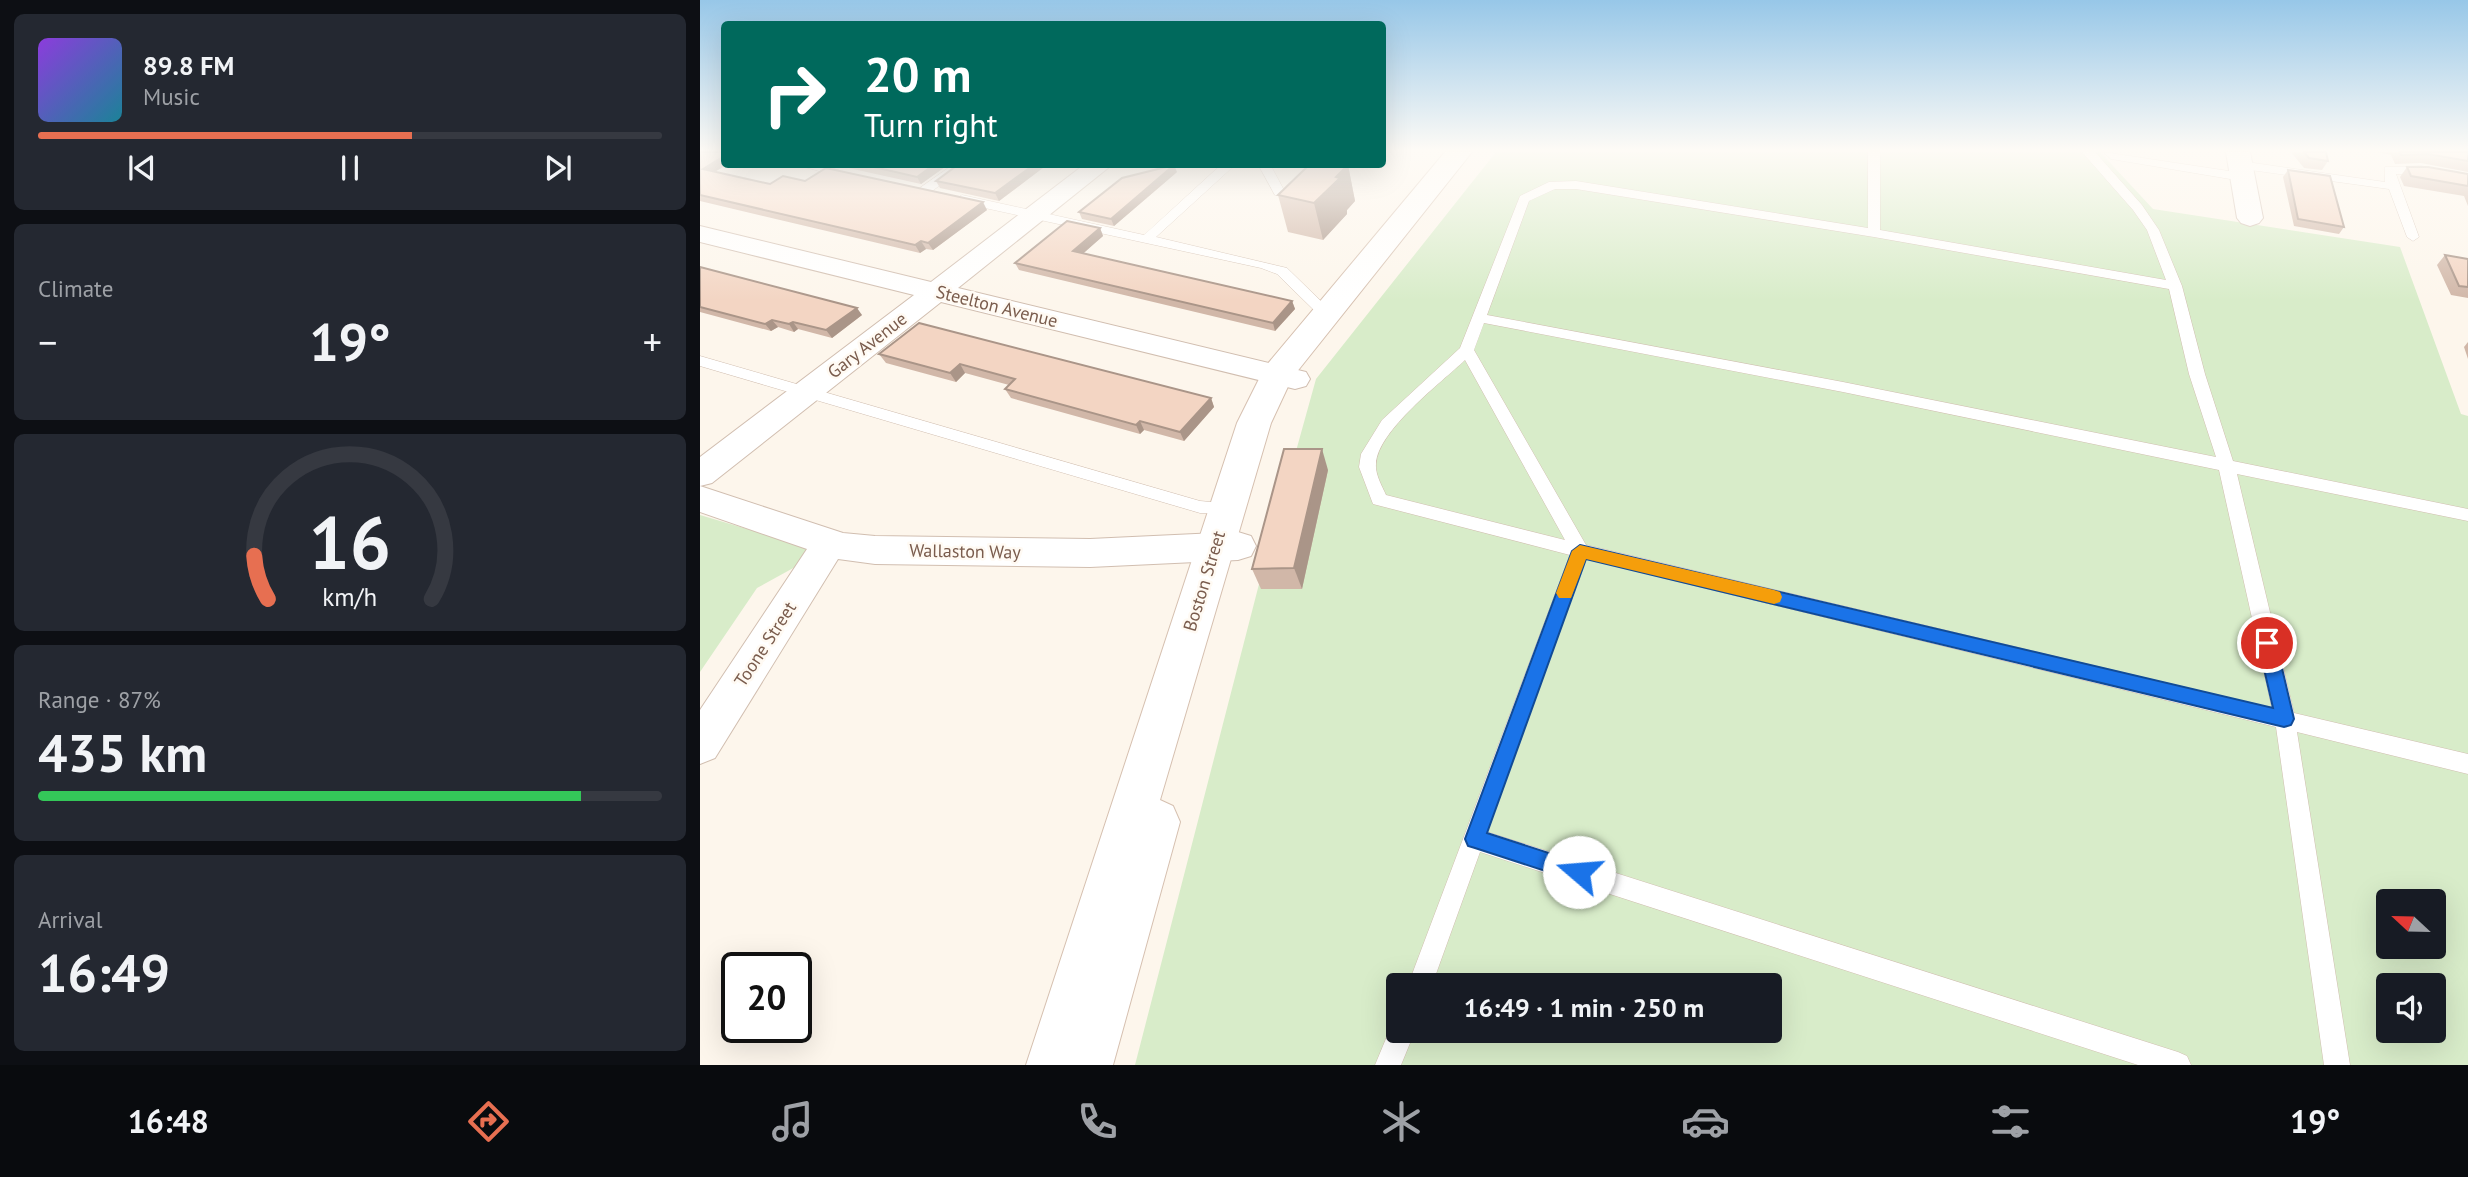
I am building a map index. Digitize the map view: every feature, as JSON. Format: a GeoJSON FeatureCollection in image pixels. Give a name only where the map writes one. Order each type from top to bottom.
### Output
{"type":"FeatureCollection","features":[{"type":"Feature","properties":{"kind":"main road","name":"Boston Street"},"geometry":{"type":"LineString","coordinates":[[1085,1065],[1120,897],[1227,534],[1273,424],[1286,377],[1325,313],[1418,202]]}},
{"type":"Feature","properties":{"kind":"main road","name":"Boston Street"},"geometry":{"type":"LineString","coordinates":[[1286,377],[1316,349],[1438,202]]}},
{"type":"Feature","properties":{"kind":"main road","name":"Boston Street"},"geometry":{"type":"LineString","coordinates":[[1054,1065],[1120,897]]}},
{"type":"Feature","properties":{"kind":"street","name":"Gary Avenue"},"geometry":{"type":"LineString","coordinates":[[700,474],[1052,202]]}},
{"type":"Feature","properties":{"kind":"street"},"geometry":{"type":"LineString","coordinates":[[2247,202],[2250,218]]}},
{"type":"Feature","properties":{"kind":"street","name":"Steelton Avenue"},"geometry":{"type":"LineString","coordinates":[[700,234],[1286,377]]}},
{"type":"Feature","properties":{"kind":"street","name":"Wallaston Way"},"geometry":{"type":"LineString","coordinates":[[700,499],[830,543],[875,550],[1090,553],[1227,534]]}},
{"type":"Feature","properties":{"kind":"street","name":"Toone Street"},"geometry":{"type":"LineString","coordinates":[[700,745],[830,543]]}},
{"type":"Feature","properties":{"kind":"lane"},"geometry":{"type":"LineString","coordinates":[[972,202],[1282,271],[1325,313]]}},
{"type":"Feature","properties":{"kind":"lane"},"geometry":{"type":"LineString","coordinates":[[1146,240],[1188,202]]}},
{"type":"Feature","properties":{"kind":"lane"},"geometry":{"type":"LineString","coordinates":[[1523,202],[1467,350],[1388,424],[1374,443],[1367,467],[1379,500],[1580,551],[2468,764]]}},
{"type":"Feature","properties":{"kind":"lane"},"geometry":{"type":"LineString","coordinates":[[1680,202],[2175,286]]}},
{"type":"Feature","properties":{"kind":"lane"},"geometry":{"type":"LineString","coordinates":[[1874,202],[1874,233]]}},
{"type":"Feature","properties":{"kind":"lane"},"geometry":{"type":"LineString","coordinates":[[2132,202],[2153,230],[2175,286],[2197,374],[2226,464],[2284,719],[2337,1065]]}},
{"type":"Feature","properties":{"kind":"lane"},"geometry":{"type":"LineString","coordinates":[[2400,202],[2413,237]]}},
{"type":"Feature","properties":{"kind":"lane"},"geometry":{"type":"LineString","coordinates":[[1479,318],[1843,387],[2468,515]]}},
{"type":"Feature","properties":{"kind":"lane"},"geometry":{"type":"LineString","coordinates":[[1425,973],[1580,551],[1467,350]]}},
{"type":"Feature","properties":{"kind":"lane"},"geometry":{"type":"LineString","coordinates":[[700,361],[808,390],[1200,506],[1227,534]]}},
{"type":"Feature","properties":{"kind":"lane"},"geometry":{"type":"LineString","coordinates":[[1475,839],[2178,1065]]}},
{"type":"Feature","properties":{"kind":"lane"},"geometry":{"type":"LineString","coordinates":[[1388,1065],[1397,1043]]}},
{"type":"Feature","properties":{"kind":"green space"},"geometry":{"type":"Polygon","coordinates":[[[1457,202],[2146,202],[2153,209],[2400,247],[2461,414],[2468,416],[2468,1065],[1135,1065],[1258,588],[1316,379],[1457,202]]]}},
{"type":"Feature","properties":{"kind":"green space"},"geometry":{"type":"Polygon","coordinates":[[[700,515],[808,547],[806,561],[757,588],[700,672],[700,515]]]}},
{"type":"Feature","properties":{"kind":"building"},"geometry":{"type":"Polygon","coordinates":[[[729,202],[983,202],[928,243],[921,241],[915,245],[729,202]]]}},
{"type":"Feature","properties":{"kind":"building"},"geometry":{"type":"Polygon","coordinates":[[[1092,202],[1131,202],[1111,219],[1079,212],[1092,202]]]}},
{"type":"Feature","properties":{"kind":"building"},"geometry":{"type":"Polygon","coordinates":[[[2294,202],[2337,202],[2344,227],[2298,219],[2294,202]]]}},
{"type":"Feature","properties":{"kind":"building"},"geometry":{"type":"Polygon","coordinates":[[[1067,221],[1100,228],[1073,251],[1292,301],[1273,323],[1015,263],[1067,221]]]}},
{"type":"Feature","properties":{"kind":"building"},"geometry":{"type":"Polygon","coordinates":[[[2445,255],[2468,259],[2468,287],[2459,286],[2445,255]]]}},
{"type":"Feature","properties":{"kind":"building"},"geometry":{"type":"Polygon","coordinates":[[[700,267],[857,308],[826,330],[793,322],[789,324],[772,320],[765,324],[700,307],[700,267]]]}},
{"type":"Feature","properties":{"kind":"building"},"geometry":{"type":"Polygon","coordinates":[[[919,323],[1211,398],[1180,432],[1140,421],[1136,425],[1005,389],[1015,379],[960,364],[950,373],[879,354],[919,323]]]}},
{"type":"Feature","properties":{"kind":"building"},"geometry":{"type":"Polygon","coordinates":[[[1284,449],[1322,449],[1294,568],[1252,569],[1284,449]]]}},
{"type":"Feature","properties":{"kind":"slow traffic"},"geometry":{"type":"LineString","coordinates":[[1565,593],[1580,551],[1774,597]]}},
{"type":"Feature","properties":{"kind":"route"},"geometry":{"type":"LineString","coordinates":[[1579,872],[1475,839],[1580,551],[2284,719],[2267,643]]}}]}
